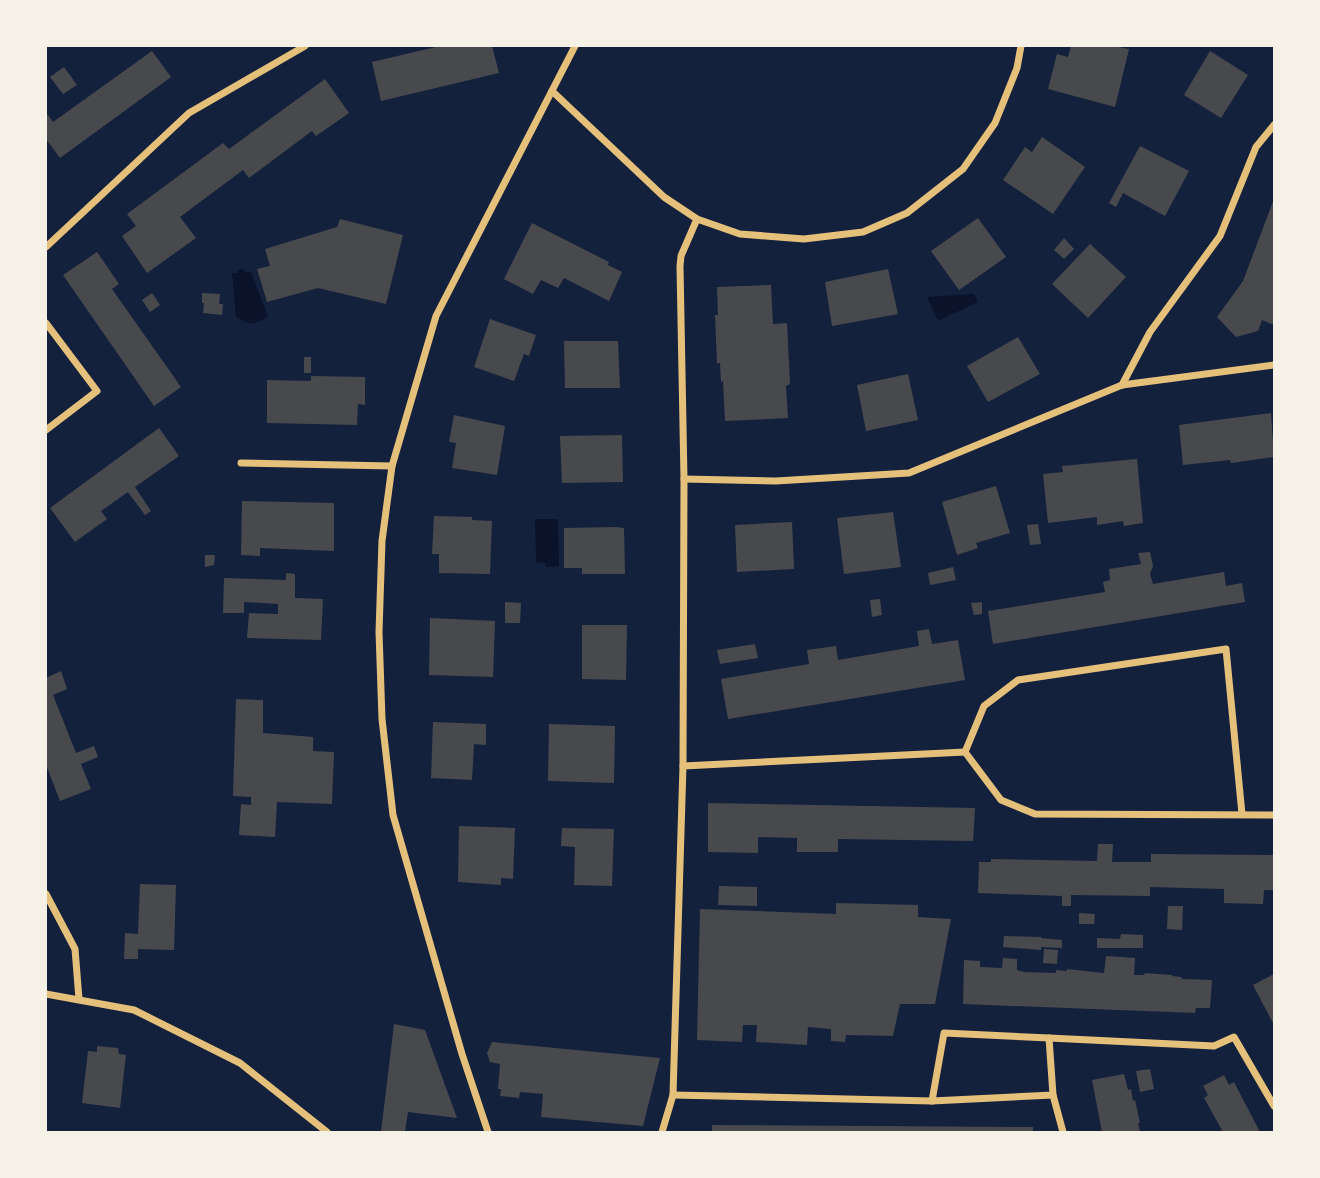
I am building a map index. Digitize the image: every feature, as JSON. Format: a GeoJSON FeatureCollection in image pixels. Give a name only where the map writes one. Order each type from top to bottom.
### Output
{"type":"FeatureCollection","features":[{"type":"Feature","properties":{"kind":"street"},"geometry":{"type":"LineString","coordinates":[[46,247],[189,113],[305,46]]}},
{"type":"Feature","properties":{"kind":"street"},"geometry":{"type":"LineString","coordinates":[[488,1132],[462,1054],[393,815],[382,719],[379,632],[382,541],[392,466],[436,316],[575,46]]}},
{"type":"Feature","properties":{"kind":"street"},"geometry":{"type":"LineString","coordinates":[[552,92],[664,197],[697,219],[740,234],[804,239],[863,232],[907,213],[963,169],[995,123],[1017,68],[1021,46]]}},
{"type":"Feature","properties":{"kind":"street"},"geometry":{"type":"LineString","coordinates":[[1122,386],[1150,332],[1220,236],[1256,147],[1275,125]]}},
{"type":"Feature","properties":{"kind":"street"},"geometry":{"type":"LineString","coordinates":[[662,1132],[673,1095],[683,766],[684,479],[680,266],[681,256],[697,219]]}},
{"type":"Feature","properties":{"kind":"street"},"geometry":{"type":"LineString","coordinates":[[46,323],[97,391],[46,430]]}},
{"type":"Feature","properties":{"kind":"street"},"geometry":{"type":"LineString","coordinates":[[684,479],[776,481],[909,473],[1122,386],[1275,365]]}},
{"type":"Feature","properties":{"kind":"street"},"geometry":{"type":"LineString","coordinates":[[241,463],[392,466]]}},
{"type":"Feature","properties":{"kind":"street"},"geometry":{"type":"LineString","coordinates":[[965,752],[985,706],[1018,680],[1226,649],[1242,814]]}},
{"type":"Feature","properties":{"kind":"street"},"geometry":{"type":"LineString","coordinates":[[683,766],[965,752]]}},
{"type":"Feature","properties":{"kind":"street"},"geometry":{"type":"LineString","coordinates":[[965,752],[1000,800],[1035,814],[1275,815]]}},
{"type":"Feature","properties":{"kind":"street"},"geometry":{"type":"LineString","coordinates":[[46,894],[75,949],[79,999]]}},
{"type":"Feature","properties":{"kind":"street"},"geometry":{"type":"LineString","coordinates":[[46,994],[134,1010],[240,1063],[327,1132]]}},
{"type":"Feature","properties":{"kind":"street"},"geometry":{"type":"LineString","coordinates":[[932,1101],[944,1033],[1214,1046],[1234,1037],[1275,1106]]}},
{"type":"Feature","properties":{"kind":"street"},"geometry":{"type":"LineString","coordinates":[[1049,1038],[1053,1095],[1063,1132]]}},
{"type":"Feature","properties":{"kind":"street"},"geometry":{"type":"LineString","coordinates":[[673,1095],[932,1101],[1053,1095]]}},
{"type":"Feature","properties":{"kind":"water"},"geometry":{"type":"Polygon","coordinates":[[[240,269],[251,272],[268,316],[256,323],[248,323],[236,317],[232,273],[237,273],[240,269]]]}},
{"type":"Feature","properties":{"kind":"water"},"geometry":{"type":"Polygon","coordinates":[[[974,294],[978,302],[938,321],[927,297],[974,294]]]}},
{"type":"Feature","properties":{"kind":"water"},"geometry":{"type":"Polygon","coordinates":[[[535,519],[558,519],[559,566],[546,567],[545,563],[536,562],[535,519]]]}},
{"type":"Feature","properties":{"kind":"building"},"geometry":{"type":"Polygon","coordinates":[[[440,46],[492,46],[499,73],[381,101],[372,62],[440,46]]]}},
{"type":"Feature","properties":{"kind":"building"},"geometry":{"type":"Polygon","coordinates":[[[1071,46],[1113,46],[1129,49],[1115,107],[1048,89],[1057,54],[1068,57],[1071,46]]]}},
{"type":"Feature","properties":{"kind":"building"},"geometry":{"type":"Polygon","coordinates":[[[152,51],[171,77],[60,158],[46,139],[46,116],[53,122],[152,51]]]}},
{"type":"Feature","properties":{"kind":"building"},"geometry":{"type":"Polygon","coordinates":[[[1210,51],[1248,75],[1221,118],[1184,95],[1210,51]]]}},
{"type":"Feature","properties":{"kind":"building"},"geometry":{"type":"Polygon","coordinates":[[[64,67],[77,85],[63,94],[50,77],[64,67]]]}},
{"type":"Feature","properties":{"kind":"building"},"geometry":{"type":"Polygon","coordinates":[[[325,79],[349,113],[316,136],[312,131],[249,178],[243,170],[180,217],[196,238],[147,273],[122,236],[136,226],[127,214],[223,143],[229,149],[325,79]]]}},
{"type":"Feature","properties":{"kind":"building"},"geometry":{"type":"Polygon","coordinates":[[[1042,137],[1085,167],[1053,214],[1003,180],[1025,147],[1032,152],[1042,137]]]}},
{"type":"Feature","properties":{"kind":"building"},"geometry":{"type":"Polygon","coordinates":[[[1140,146],[1189,171],[1165,216],[1123,193],[1116,207],[1109,203],[1140,146]]]}},
{"type":"Feature","properties":{"kind":"building"},"geometry":{"type":"Polygon","coordinates":[[[1274,199],[1274,325],[1262,320],[1258,331],[1236,337],[1217,317],[1243,281],[1274,199]]]}},
{"type":"Feature","properties":{"kind":"building"},"geometry":{"type":"Polygon","coordinates":[[[978,218],[1006,257],[959,290],[931,251],[978,218]]]}},
{"type":"Feature","properties":{"kind":"building"},"geometry":{"type":"Polygon","coordinates":[[[340,219],[403,235],[386,304],[318,288],[267,302],[257,269],[270,266],[265,249],[337,227],[340,219]]]}},
{"type":"Feature","properties":{"kind":"building"},"geometry":{"type":"Polygon","coordinates":[[[532,223],[609,262],[608,265],[622,272],[609,301],[564,278],[558,288],[541,280],[533,294],[504,279],[532,223]]]}},
{"type":"Feature","properties":{"kind":"building"},"geometry":{"type":"Polygon","coordinates":[[[1064,238],[1074,249],[1064,259],[1054,250],[1064,238]]]}},
{"type":"Feature","properties":{"kind":"building"},"geometry":{"type":"Polygon","coordinates":[[[1090,244],[1126,277],[1088,318],[1052,284],[1090,244]]]}},
{"type":"Feature","properties":{"kind":"building"},"geometry":{"type":"Polygon","coordinates":[[[97,252],[119,284],[112,289],[181,387],[154,406],[63,275],[97,252]]]}},
{"type":"Feature","properties":{"kind":"building"},"geometry":{"type":"Polygon","coordinates":[[[888,269],[898,314],[832,326],[825,282],[888,269]]]}},
{"type":"Feature","properties":{"kind":"building"},"geometry":{"type":"Polygon","coordinates":[[[771,285],[773,324],[787,323],[790,384],[786,386],[788,418],[725,421],[723,381],[721,382],[720,363],[717,363],[717,287],[771,285]]]}},
{"type":"Feature","properties":{"kind":"building"},"geometry":{"type":"Polygon","coordinates":[[[152,293],[160,305],[150,312],[142,300],[152,293]]]}},
{"type":"Feature","properties":{"kind":"building"},"geometry":{"type":"Polygon","coordinates":[[[202,293],[220,294],[222,315],[203,313],[202,293]]]}},
{"type":"Feature","properties":{"kind":"building"},"geometry":{"type":"Polygon","coordinates":[[[490,319],[536,335],[529,356],[524,354],[514,381],[474,367],[490,319]]]}},
{"type":"Feature","properties":{"kind":"building"},"geometry":{"type":"Polygon","coordinates":[[[1018,337],[1040,374],[988,402],[967,366],[1018,337]]]}},
{"type":"Feature","properties":{"kind":"building"},"geometry":{"type":"Polygon","coordinates":[[[564,341],[618,341],[620,388],[565,388],[564,341]]]}},
{"type":"Feature","properties":{"kind":"building"},"geometry":{"type":"Polygon","coordinates":[[[304,357],[311,357],[311,373],[304,373],[304,357]]]}},
{"type":"Feature","properties":{"kind":"building"},"geometry":{"type":"Polygon","coordinates":[[[908,374],[918,420],[866,431],[857,385],[908,374]]]}},
{"type":"Feature","properties":{"kind":"building"},"geometry":{"type":"Polygon","coordinates":[[[311,376],[365,377],[365,405],[358,404],[357,425],[267,423],[267,380],[311,381],[311,376]]]}},
{"type":"Feature","properties":{"kind":"building"},"geometry":{"type":"Polygon","coordinates":[[[1271,413],[1274,457],[1231,463],[1230,460],[1183,465],[1179,425],[1271,413]]]}},
{"type":"Feature","properties":{"kind":"building"},"geometry":{"type":"Polygon","coordinates":[[[454,415],[505,426],[497,475],[452,468],[456,443],[449,442],[454,415]]]}},
{"type":"Feature","properties":{"kind":"building"},"geometry":{"type":"Polygon","coordinates":[[[159,428],[179,456],[135,487],[151,511],[145,515],[128,492],[101,511],[107,519],[75,542],[50,508],[159,428]]]}},
{"type":"Feature","properties":{"kind":"building"},"geometry":{"type":"Polygon","coordinates":[[[622,435],[623,482],[562,483],[560,436],[622,435]]]}},
{"type":"Feature","properties":{"kind":"building"},"geometry":{"type":"Polygon","coordinates":[[[1137,459],[1143,523],[1124,526],[1123,521],[1097,525],[1097,517],[1048,523],[1043,474],[1063,472],[1062,466],[1137,459]]]}},
{"type":"Feature","properties":{"kind":"building"},"geometry":{"type":"Polygon","coordinates":[[[996,486],[1010,533],[976,543],[978,548],[957,555],[942,502],[996,486]]]}},
{"type":"Feature","properties":{"kind":"building"},"geometry":{"type":"Polygon","coordinates":[[[242,501],[334,503],[334,551],[260,548],[260,556],[241,555],[242,501]]]}},
{"type":"Feature","properties":{"kind":"building"},"geometry":{"type":"Polygon","coordinates":[[[893,512],[901,567],[844,574],[837,518],[893,512]]]}},
{"type":"Feature","properties":{"kind":"building"},"geometry":{"type":"Polygon","coordinates":[[[434,516],[472,517],[472,520],[492,521],[490,574],[439,573],[439,554],[432,554],[434,516]]]}},
{"type":"Feature","properties":{"kind":"building"},"geometry":{"type":"Polygon","coordinates":[[[792,522],[794,569],[737,572],[735,525],[792,522]]]}},
{"type":"Feature","properties":{"kind":"building"},"geometry":{"type":"Polygon","coordinates":[[[1038,524],[1041,544],[1030,545],[1027,525],[1038,524]]]}},
{"type":"Feature","properties":{"kind":"building"},"geometry":{"type":"Polygon","coordinates":[[[564,528],[624,528],[625,574],[582,574],[582,568],[564,568],[564,528]]]}},
{"type":"Feature","properties":{"kind":"building"},"geometry":{"type":"Polygon","coordinates":[[[1150,552],[1153,584],[1224,572],[1226,586],[1242,583],[1245,602],[993,644],[988,611],[1105,592],[1103,582],[1110,580],[1109,569],[1141,564],[1138,553],[1150,552]]]}},
{"type":"Feature","properties":{"kind":"building"},"geometry":{"type":"Polygon","coordinates":[[[205,555],[215,555],[214,565],[205,567],[205,555]]]}},
{"type":"Feature","properties":{"kind":"building"},"geometry":{"type":"Polygon","coordinates":[[[953,567],[956,580],[930,585],[928,573],[953,567]]]}},
{"type":"Feature","properties":{"kind":"building"},"geometry":{"type":"Polygon","coordinates":[[[286,573],[295,574],[295,598],[323,599],[321,640],[247,638],[249,613],[278,614],[278,604],[244,602],[244,613],[223,613],[224,578],[286,580],[286,573]]]}},
{"type":"Feature","properties":{"kind":"building"},"geometry":{"type":"Polygon","coordinates":[[[880,599],[882,615],[872,617],[870,600],[880,599]]]}},
{"type":"Feature","properties":{"kind":"building"},"geometry":{"type":"Polygon","coordinates":[[[505,602],[521,603],[520,623],[505,623],[505,602]]]}},
{"type":"Feature","properties":{"kind":"building"},"geometry":{"type":"Polygon","coordinates":[[[982,602],[982,614],[974,615],[971,603],[982,602]]]}},
{"type":"Feature","properties":{"kind":"building"},"geometry":{"type":"Polygon","coordinates":[[[430,618],[495,621],[493,677],[429,675],[430,618]]]}},
{"type":"Feature","properties":{"kind":"building"},"geometry":{"type":"Polygon","coordinates":[[[582,625],[627,625],[626,680],[582,679],[582,625]]]}},
{"type":"Feature","properties":{"kind":"building"},"geometry":{"type":"Polygon","coordinates":[[[929,629],[932,644],[958,640],[965,680],[728,719],[721,679],[809,664],[807,650],[836,646],[838,660],[919,646],[917,631],[929,629]]]}},
{"type":"Feature","properties":{"kind":"building"},"geometry":{"type":"Polygon","coordinates":[[[755,644],[758,658],[720,664],[717,650],[755,644]]]}},
{"type":"Feature","properties":{"kind":"building"},"geometry":{"type":"Polygon","coordinates":[[[61,671],[67,689],[53,695],[76,753],[94,746],[98,757],[81,764],[91,789],[60,801],[46,765],[46,678],[61,671]]]}},
{"type":"Feature","properties":{"kind":"building"},"geometry":{"type":"Polygon","coordinates":[[[236,699],[263,700],[263,733],[313,737],[313,751],[334,752],[332,804],[277,802],[275,837],[239,835],[241,804],[251,805],[251,797],[233,796],[236,699]]]}},
{"type":"Feature","properties":{"kind":"building"},"geometry":{"type":"Polygon","coordinates":[[[433,722],[486,724],[486,745],[474,744],[472,780],[431,778],[433,722]]]}},
{"type":"Feature","properties":{"kind":"building"},"geometry":{"type":"Polygon","coordinates":[[[549,724],[615,726],[614,783],[548,781],[549,724]]]}},
{"type":"Feature","properties":{"kind":"building"},"geometry":{"type":"Polygon","coordinates":[[[708,803],[975,808],[973,841],[838,839],[838,852],[797,852],[797,838],[758,837],[758,853],[708,852],[708,803]]]}},
{"type":"Feature","properties":{"kind":"building"},"geometry":{"type":"Polygon","coordinates":[[[459,826],[515,828],[513,879],[501,878],[501,885],[458,882],[459,826]]]}},
{"type":"Feature","properties":{"kind":"building"},"geometry":{"type":"Polygon","coordinates":[[[562,828],[614,829],[612,886],[574,885],[575,847],[561,846],[562,828]]]}},
{"type":"Feature","properties":{"kind":"building"},"geometry":{"type":"Polygon","coordinates":[[[1098,844],[1113,844],[1112,862],[1151,862],[1151,854],[1274,855],[1274,890],[1264,890],[1263,904],[1224,903],[1224,889],[1150,887],[1150,896],[1071,895],[1071,906],[1062,906],[1062,896],[978,893],[979,862],[991,862],[991,859],[1097,861],[1098,844]]]}},
{"type":"Feature","properties":{"kind":"building"},"geometry":{"type":"Polygon","coordinates":[[[140,884],[176,885],[174,950],[138,949],[138,959],[124,959],[125,933],[138,934],[140,884]]]}},
{"type":"Feature","properties":{"kind":"building"},"geometry":{"type":"Polygon","coordinates":[[[719,886],[757,887],[757,906],[718,905],[719,886]]]}},
{"type":"Feature","properties":{"kind":"building"},"geometry":{"type":"Polygon","coordinates":[[[836,903],[918,905],[918,917],[951,919],[935,1004],[900,1004],[893,1036],[846,1035],[845,1042],[831,1041],[831,1029],[808,1027],[807,1045],[756,1042],[757,1025],[743,1025],[742,1042],[697,1040],[700,909],[836,914],[836,903]]]}},
{"type":"Feature","properties":{"kind":"building"},"geometry":{"type":"Polygon","coordinates":[[[1168,906],[1183,906],[1182,930],[1167,929],[1168,906]]]}},
{"type":"Feature","properties":{"kind":"building"},"geometry":{"type":"Polygon","coordinates":[[[1079,913],[1095,914],[1094,924],[1079,924],[1079,913]]]}},
{"type":"Feature","properties":{"kind":"building"},"geometry":{"type":"Polygon","coordinates":[[[1121,934],[1143,935],[1143,948],[1097,948],[1097,938],[1120,939],[1121,934]]]}},
{"type":"Feature","properties":{"kind":"building"},"geometry":{"type":"Polygon","coordinates":[[[1004,936],[1062,940],[1062,948],[1041,947],[1041,950],[1003,947],[1004,936]]]}},
{"type":"Feature","properties":{"kind":"building"},"geometry":{"type":"Polygon","coordinates":[[[1044,949],[1058,950],[1057,964],[1043,963],[1044,949]]]}},
{"type":"Feature","properties":{"kind":"building"},"geometry":{"type":"Polygon","coordinates":[[[1106,956],[1135,958],[1134,975],[1145,973],[1172,975],[1182,979],[1212,980],[1210,1008],[1196,1008],[1195,1013],[963,1004],[964,960],[980,961],[980,967],[1002,968],[1003,958],[1017,959],[1017,970],[1024,972],[1056,973],[1056,970],[1067,969],[1104,973],[1106,956]]]}},
{"type":"Feature","properties":{"kind":"building"},"geometry":{"type":"Polygon","coordinates":[[[1274,974],[1274,1025],[1253,985],[1274,974]]]}},
{"type":"Feature","properties":{"kind":"building"},"geometry":{"type":"Polygon","coordinates":[[[394,1024],[425,1030],[457,1118],[408,1112],[405,1132],[381,1132],[394,1024]]]}},
{"type":"Feature","properties":{"kind":"building"},"geometry":{"type":"Polygon","coordinates":[[[492,1042],[660,1058],[643,1126],[541,1117],[543,1094],[520,1092],[519,1098],[500,1096],[500,1064],[490,1062],[487,1053],[492,1042]]]}},
{"type":"Feature","properties":{"kind":"building"},"geometry":{"type":"Polygon","coordinates":[[[97,1046],[118,1048],[119,1054],[126,1055],[120,1108],[82,1103],[88,1051],[97,1052],[97,1046]]]}},
{"type":"Feature","properties":{"kind":"building"},"geometry":{"type":"Polygon","coordinates":[[[1150,1069],[1154,1089],[1140,1092],[1136,1071],[1150,1069]]]}},
{"type":"Feature","properties":{"kind":"building"},"geometry":{"type":"Polygon","coordinates":[[[1124,1074],[1128,1090],[1131,1089],[1133,1101],[1135,1100],[1140,1132],[1102,1132],[1092,1080],[1124,1074]]]}},
{"type":"Feature","properties":{"kind":"building"},"geometry":{"type":"Polygon","coordinates":[[[1224,1075],[1229,1085],[1234,1082],[1260,1132],[1223,1132],[1204,1098],[1208,1095],[1203,1086],[1224,1075]]]}},
{"type":"Feature","properties":{"kind":"building"},"geometry":{"type":"Polygon","coordinates":[[[712,1125],[1033,1127],[1033,1132],[712,1132],[712,1125]]]}}]}
